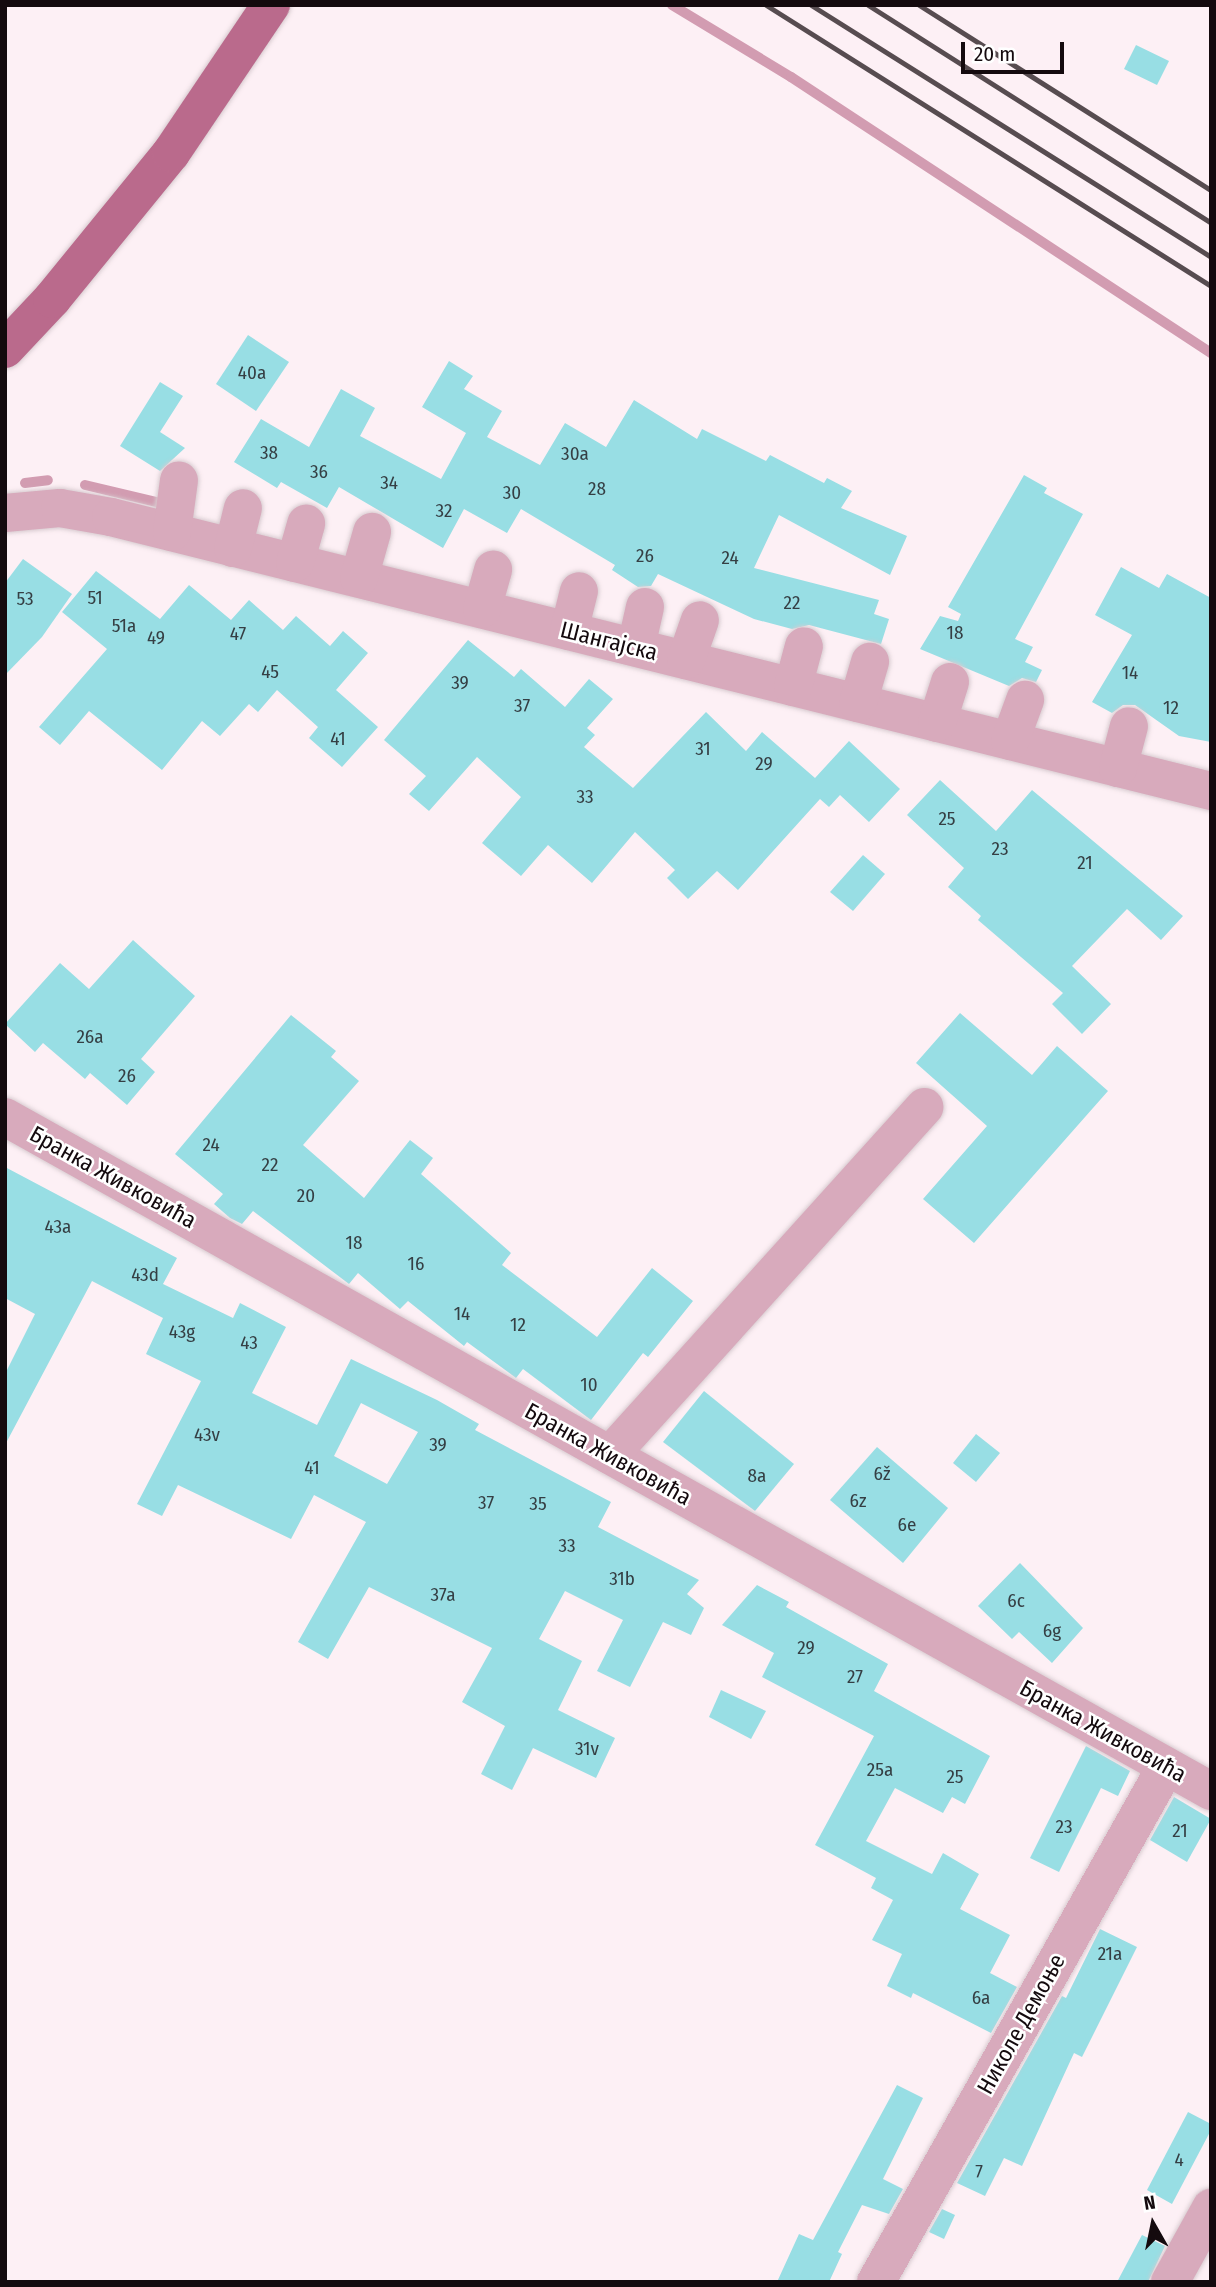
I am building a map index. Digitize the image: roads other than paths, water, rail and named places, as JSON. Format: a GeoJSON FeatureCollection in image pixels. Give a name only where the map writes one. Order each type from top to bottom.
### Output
{"type":"FeatureCollection","features":[{"type":"Feature","properties":{"kind":"main road"},"geometry":{"type":"LineString","coordinates":[[5,349],[52,299],[171,153],[271,5]]}},
{"type":"Feature","properties":{"kind":"street"},"geometry":{"type":"LineString","coordinates":[[172,532],[180,480]]}},
{"type":"Feature","properties":{"kind":"street","name":"Шангајска"},"geometry":{"type":"LineString","coordinates":[[5,513],[60,508],[172,532],[1211,791]]}},
{"type":"Feature","properties":{"kind":"street"},"geometry":{"type":"LineString","coordinates":[[233,548],[243,509]]}},
{"type":"Feature","properties":{"kind":"street"},"geometry":{"type":"LineString","coordinates":[[295,563],[306,524]]}},
{"type":"Feature","properties":{"kind":"street"},"geometry":{"type":"LineString","coordinates":[[359,579],[372,533]]}},
{"type":"Feature","properties":{"kind":"street"},"geometry":{"type":"LineString","coordinates":[[482,609],[493,570]]}},
{"type":"Feature","properties":{"kind":"street"},"geometry":{"type":"LineString","coordinates":[[569,631],[579,591]]}},
{"type":"Feature","properties":{"kind":"street"},"geometry":{"type":"LineString","coordinates":[[636,647],[645,607]]}},
{"type":"Feature","properties":{"kind":"street"},"geometry":{"type":"LineString","coordinates":[[687,660],[700,620]]}},
{"type":"Feature","properties":{"kind":"street"},"geometry":{"type":"LineString","coordinates":[[793,687],[804,646]]}},
{"type":"Feature","properties":{"kind":"street"},"geometry":{"type":"LineString","coordinates":[[858,703],[870,662]]}},
{"type":"Feature","properties":{"kind":"street"},"geometry":{"type":"LineString","coordinates":[[937,723],[950,682]]}},
{"type":"Feature","properties":{"kind":"street"},"geometry":{"type":"LineString","coordinates":[[1010,741],[1025,700]]}},
{"type":"Feature","properties":{"kind":"street"},"geometry":{"type":"LineString","coordinates":[[1118,768],[1129,726]]}},
{"type":"Feature","properties":{"kind":"street"},"geometry":{"type":"LineString","coordinates":[[610,1455],[924,1107]]}},
{"type":"Feature","properties":{"kind":"street","name":"Бранка Живковића"},"geometry":{"type":"LineString","coordinates":[[5,1117],[1211,1791]]}},
{"type":"Feature","properties":{"kind":"street","name":"Николе Демоње"},"geometry":{"type":"LineString","coordinates":[[876,2282],[1166,1767]]}},
{"type":"Feature","properties":{"kind":"street"},"geometry":{"type":"LineString","coordinates":[[1170,2282],[1211,2208]]}},
{"type":"Feature","properties":{"kind":"waterway"},"geometry":{"type":"LineString","coordinates":[[672,5],[791,77],[1211,353]]}},
{"type":"Feature","properties":{"kind":"waterway"},"geometry":{"type":"LineString","coordinates":[[25,483],[48,480]]}},
{"type":"Feature","properties":{"kind":"waterway"},"geometry":{"type":"LineString","coordinates":[[85,485],[160,503]]}},
{"type":"Feature","properties":{"kind":"railway"},"geometry":{"type":"LineString","coordinates":[[766,5],[1211,286]]}},
{"type":"Feature","properties":{"kind":"railway"},"geometry":{"type":"LineString","coordinates":[[811,5],[1211,257]]}},
{"type":"Feature","properties":{"kind":"railway"},"geometry":{"type":"LineString","coordinates":[[868,5],[1211,223]]}},
{"type":"Feature","properties":{"kind":"railway"},"geometry":{"type":"LineString","coordinates":[[919,5],[1211,190]]}}]}
